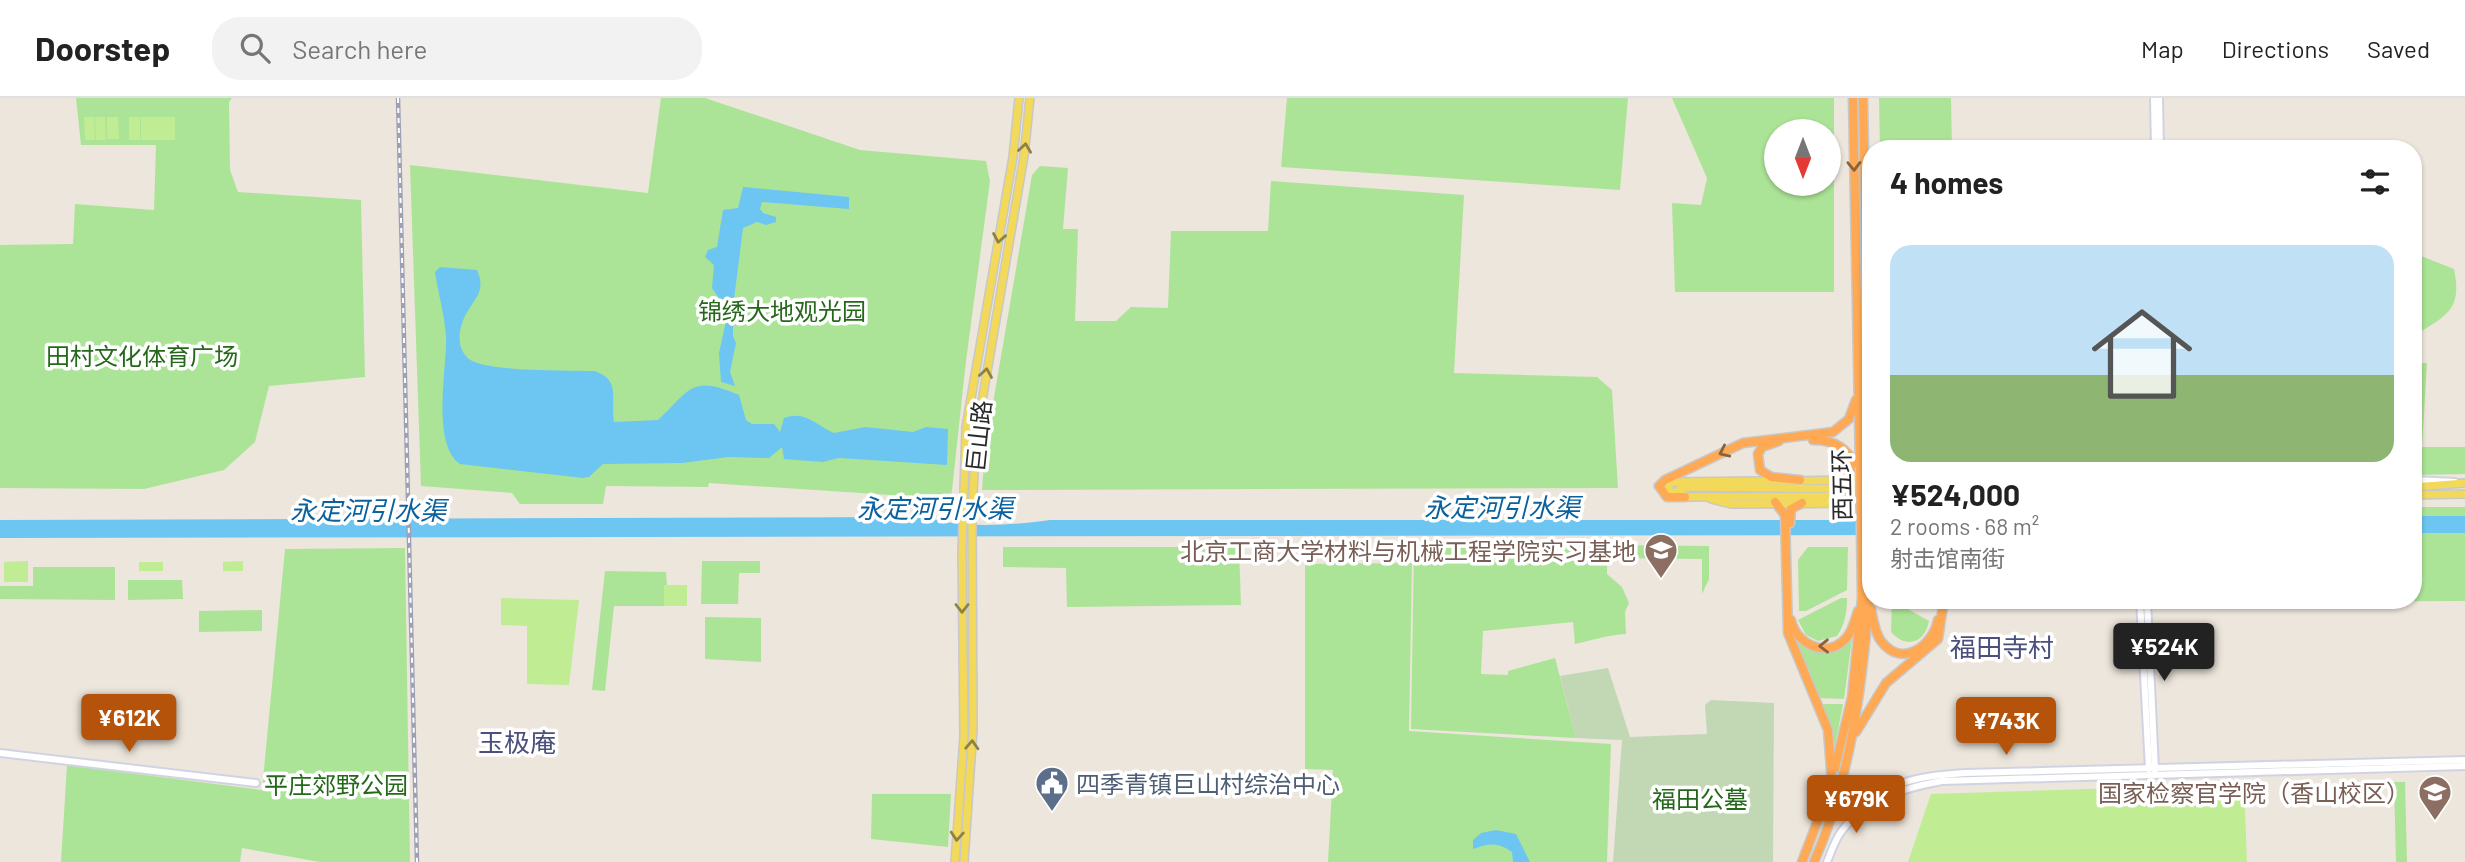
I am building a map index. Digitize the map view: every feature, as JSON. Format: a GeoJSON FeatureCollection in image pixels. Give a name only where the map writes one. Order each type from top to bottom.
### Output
{"type":"FeatureCollection","features":[{"type":"Feature","properties":{"kind":"highway","name":"西五环"},"geometry":{"type":"LineString","coordinates":[[1853,98],[1858,468],[1862,522]]}},
{"type":"Feature","properties":{"kind":"highway","name":"西五环"},"geometry":{"type":"LineString","coordinates":[[1864,98],[1865,140]]}},
{"type":"Feature","properties":{"kind":"highway"},"geometry":{"type":"LineString","coordinates":[[1685,497],[1667,497],[1659,486],[1665,480],[1743,443],[1764,438],[1816,436],[1833,432],[1849,419],[1856,401],[1857,337]]}},
{"type":"Feature","properties":{"kind":"highway"},"geometry":{"type":"LineString","coordinates":[[1800,480],[1771,477],[1760,470],[1758,454],[1762,447],[1782,441],[1832,442],[1851,455],[1858,468]]}},
{"type":"Feature","properties":{"kind":"highway"},"geometry":{"type":"LineString","coordinates":[[1776,502],[1788,509]]}},
{"type":"Feature","properties":{"kind":"highway"},"geometry":{"type":"LineString","coordinates":[[1788,509],[1802,503]]}},
{"type":"Feature","properties":{"kind":"highway"},"geometry":{"type":"LineString","coordinates":[[1788,509],[1788,633],[1830,738],[1832,783]]}},
{"type":"Feature","properties":{"kind":"highway"},"geometry":{"type":"LineString","coordinates":[[1788,540],[1791,620],[1796,633],[1804,642],[1823,649],[1844,641],[1862,607]]}},
{"type":"Feature","properties":{"kind":"highway","name":"西五环"},"geometry":{"type":"LineString","coordinates":[[1814,862],[1838,791],[1851,741],[1865,609]]}},
{"type":"Feature","properties":{"kind":"highway"},"geometry":{"type":"LineString","coordinates":[[1869,609],[1880,640],[1890,649],[1905,654],[1921,649],[1933,636],[1940,609]]}},
{"type":"Feature","properties":{"kind":"highway"},"geometry":{"type":"LineString","coordinates":[[1856,705],[1878,694],[1896,674],[1938,639],[1941,609]]}},
{"type":"Feature","properties":{"kind":"highway","name":"西五环"},"geometry":{"type":"LineString","coordinates":[[1802,862],[1832,783],[1856,705]]}},
{"type":"Feature","properties":{"kind":"main road","name":"巨山路"},"geometry":{"type":"LineString","coordinates":[[954,862],[964,736],[962,540],[966,427],[1013,157],[1019,98]]}},
{"type":"Feature","properties":{"kind":"main road","name":"巨山路"},"geometry":{"type":"LineString","coordinates":[[964,862],[973,729],[972,513],[976,436],[1024,156],[1030,98]]}},
{"type":"Feature","properties":{"kind":"main road"},"geometry":{"type":"LineString","coordinates":[[2157,98],[2157,140]]}},
{"type":"Feature","properties":{"kind":"main road"},"geometry":{"type":"LineString","coordinates":[[1862,480],[1673,482],[1668,485],[1670,491],[1685,497],[1862,492]]}},
{"type":"Feature","properties":{"kind":"main road"},"geometry":{"type":"LineString","coordinates":[[2422,480],[2463,483]]}},
{"type":"Feature","properties":{"kind":"main road"},"geometry":{"type":"LineString","coordinates":[[2422,486],[2463,483]]}},
{"type":"Feature","properties":{"kind":"main road"},"geometry":{"type":"LineString","coordinates":[[1685,497],[1679,490],[1681,487],[1862,492]]}},
{"type":"Feature","properties":{"kind":"main road"},"geometry":{"type":"LineString","coordinates":[[2422,495],[2465,494]]}},
{"type":"Feature","properties":{"kind":"main road"},"geometry":{"type":"LineString","coordinates":[[1704,497],[1731,504],[1862,503]]}},
{"type":"Feature","properties":{"kind":"main road"},"geometry":{"type":"LineString","coordinates":[[2141,609],[2152,771]]}},
{"type":"Feature","properties":{"kind":"main road"},"geometry":{"type":"LineString","coordinates":[[2147,609],[2152,771]]}},
{"type":"Feature","properties":{"kind":"main road"},"geometry":{"type":"LineString","coordinates":[[0,753],[256,783]]}},
{"type":"Feature","properties":{"kind":"main road"},"geometry":{"type":"LineString","coordinates":[[1827,862],[1839,833],[1876,802],[1919,786],[1966,778],[2465,760]]}},
{"type":"Feature","properties":{"kind":"main road"},"geometry":{"type":"LineString","coordinates":[[2152,771],[2465,766]]}},
{"type":"Feature","properties":{"kind":"green space","name":"田村文化体育广场"},"geometry":{"type":"Polygon","coordinates":[[[76,98],[232,98],[229,102],[230,170],[238,192],[361,200],[365,377],[269,386],[255,442],[224,470],[144,489],[0,488],[0,245],[73,244],[75,204],[154,210],[156,145],[81,145],[76,98]]]}},
{"type":"Feature","properties":{"kind":"green space","name":"锦绣大地观光园"},"geometry":{"type":"Polygon","coordinates":[[[661,98],[705,98],[860,150],[986,161],[990,181],[951,499],[709,483],[708,487],[606,486],[603,504],[520,504],[512,493],[421,486],[410,165],[648,193],[661,98]]]}},
{"type":"Feature","properties":{"kind":"green space"},"geometry":{"type":"Polygon","coordinates":[[[1287,98],[1628,98],[1620,190],[1281,167],[1287,98]]]}},
{"type":"Feature","properties":{"kind":"green space"},"geometry":{"type":"Polygon","coordinates":[[[1672,98],[1834,98],[1834,119],[1764,119],[1764,196],[1834,196],[1834,292],[1675,292],[1672,203],[1701,205],[1707,178],[1672,98]]]}},
{"type":"Feature","properties":{"kind":"green space"},"geometry":{"type":"Polygon","coordinates":[[[1879,98],[1951,98],[1952,140],[1880,140],[1879,98]]]}},
{"type":"Feature","properties":{"kind":"green space"},"geometry":{"type":"Polygon","coordinates":[[[84,117],[94,117],[95,140],[85,140],[84,117]]]}},
{"type":"Feature","properties":{"kind":"green space"},"geometry":{"type":"Polygon","coordinates":[[[95,117],[105,117],[106,140],[96,140],[95,117]]]}},
{"type":"Feature","properties":{"kind":"green space"},"geometry":{"type":"Polygon","coordinates":[[[107,117],[118,117],[119,139],[107,139],[107,117]]]}},
{"type":"Feature","properties":{"kind":"green space"},"geometry":{"type":"Polygon","coordinates":[[[129,117],[140,117],[140,140],[129,140],[129,117]]]}},
{"type":"Feature","properties":{"kind":"green space"},"geometry":{"type":"Polygon","coordinates":[[[141,117],[175,117],[175,140],[141,140],[141,117]]]}},
{"type":"Feature","properties":{"kind":"green space"},"geometry":{"type":"Polygon","coordinates":[[[1040,166],[1068,168],[1063,229],[1078,229],[1075,321],[1116,321],[1131,307],[1168,308],[1171,231],[1268,231],[1271,181],[1464,195],[1454,373],[1597,377],[1612,390],[1618,488],[982,490],[985,450],[1032,175],[1040,166]]]}},
{"type":"Feature","properties":{"kind":"green space"},"geometry":{"type":"Polygon","coordinates":[[[2422,256],[2454,269],[2456,295],[2449,311],[2422,331],[2422,256]]]}},
{"type":"Feature","properties":{"kind":"green space"},"geometry":{"type":"Polygon","coordinates":[[[2422,363],[2427,363],[2422,447],[2422,363]]]}},
{"type":"Feature","properties":{"kind":"green space"},"geometry":{"type":"Polygon","coordinates":[[[2422,447],[2465,447],[2465,474],[2422,475],[2422,447]]]}},
{"type":"Feature","properties":{"kind":"green space"},"geometry":{"type":"Polygon","coordinates":[[[2422,507],[2465,507],[2465,601],[2422,601],[2422,507]]]}},
{"type":"Feature","properties":{"kind":"green space"},"geometry":{"type":"Polygon","coordinates":[[[1414,545],[1607,545],[1607,574],[1622,587],[1629,603],[1625,612],[1626,634],[1575,644],[1573,622],[1483,631],[1481,674],[1508,675],[1508,671],[1555,658],[1576,738],[1411,729],[1414,545]]]}},
{"type":"Feature","properties":{"kind":"green space"},"geometry":{"type":"Polygon","coordinates":[[[1615,545],[1709,546],[1709,579],[1702,594],[1702,559],[1612,558],[1615,545]]]}},
{"type":"Feature","properties":{"kind":"green space"},"geometry":{"type":"Polygon","coordinates":[[[1003,547],[1239,547],[1241,605],[1067,607],[1066,568],[1003,567],[1003,547]]]}},
{"type":"Feature","properties":{"kind":"green space"},"geometry":{"type":"Polygon","coordinates":[[[1808,547],[1848,547],[1847,590],[1806,611],[1799,611],[1798,560],[1808,547]]]}},
{"type":"Feature","properties":{"kind":"green space","name":"平庄郊野公园"},"geometry":{"type":"Polygon","coordinates":[[[405,548],[410,862],[320,862],[242,848],[240,862],[61,862],[67,765],[262,790],[285,549],[405,548]]]}},
{"type":"Feature","properties":{"kind":"green space"},"geometry":{"type":"Polygon","coordinates":[[[28,561],[28,582],[4,582],[4,562],[28,561]]]}},
{"type":"Feature","properties":{"kind":"green space"},"geometry":{"type":"Polygon","coordinates":[[[243,561],[243,571],[223,571],[223,562],[243,561]]]}},
{"type":"Feature","properties":{"kind":"green space"},"geometry":{"type":"Polygon","coordinates":[[[702,561],[760,561],[760,573],[739,573],[738,604],[701,604],[702,561]]]}},
{"type":"Feature","properties":{"kind":"green space"},"geometry":{"type":"Polygon","coordinates":[[[139,562],[163,562],[163,571],[139,571],[139,562]]]}},
{"type":"Feature","properties":{"kind":"green space"},"geometry":{"type":"Polygon","coordinates":[[[1412,563],[1409,731],[1611,744],[1607,862],[1328,862],[1333,770],[1305,769],[1305,564],[1412,563]]]}},
{"type":"Feature","properties":{"kind":"green space"},"geometry":{"type":"Polygon","coordinates":[[[33,567],[115,567],[115,600],[0,599],[0,586],[33,586],[33,567]]]}},
{"type":"Feature","properties":{"kind":"green space"},"geometry":{"type":"Polygon","coordinates":[[[605,571],[666,572],[667,585],[664,585],[664,606],[614,606],[605,691],[592,690],[605,571]]]}},
{"type":"Feature","properties":{"kind":"green space"},"geometry":{"type":"Polygon","coordinates":[[[128,580],[182,580],[183,599],[128,600],[128,580]]]}},
{"type":"Feature","properties":{"kind":"green space"},"geometry":{"type":"Polygon","coordinates":[[[664,585],[687,585],[687,606],[664,606],[664,585]]]}},
{"type":"Feature","properties":{"kind":"green space"},"geometry":{"type":"Polygon","coordinates":[[[501,598],[579,600],[569,685],[527,684],[527,626],[501,625],[501,598]]]}},
{"type":"Feature","properties":{"kind":"green space"},"geometry":{"type":"Polygon","coordinates":[[[1841,598],[1847,598],[1847,608],[1837,636],[1818,641],[1806,635],[1798,620],[1841,598]]]}},
{"type":"Feature","properties":{"kind":"green space"},"geometry":{"type":"Polygon","coordinates":[[[1892,609],[1908,609],[1929,621],[1923,634],[1914,641],[1903,641],[1891,632],[1892,609]]]}},
{"type":"Feature","properties":{"kind":"green space"},"geometry":{"type":"Polygon","coordinates":[[[262,610],[262,631],[199,632],[199,611],[262,610]]]}},
{"type":"Feature","properties":{"kind":"green space"},"geometry":{"type":"Polygon","coordinates":[[[705,617],[761,618],[761,662],[705,659],[705,617]]]}},
{"type":"Feature","properties":{"kind":"green space"},"geometry":{"type":"Polygon","coordinates":[[[1852,639],[1844,699],[1818,698],[1794,641],[1810,650],[1825,652],[1852,639]]]}},
{"type":"Feature","properties":{"kind":"green space","name":"福田公墓"},"geometry":{"type":"Polygon","coordinates":[[[1608,668],[1630,737],[1707,734],[1705,705],[1711,700],[1774,703],[1773,862],[1613,862],[1622,740],[1576,738],[1560,676],[1608,668]]]}},
{"type":"Feature","properties":{"kind":"green space"},"geometry":{"type":"Polygon","coordinates":[[[1820,704],[1843,704],[1835,746],[1820,704]]]}},
{"type":"Feature","properties":{"kind":"green space"},"geometry":{"type":"Polygon","coordinates":[[[2394,782],[2405,782],[2407,862],[2396,862],[2394,782]]]}},
{"type":"Feature","properties":{"kind":"green space"},"geometry":{"type":"Polygon","coordinates":[[[2244,784],[2247,862],[1908,862],[1931,794],[2244,784]]]}},
{"type":"Feature","properties":{"kind":"green space"},"geometry":{"type":"Polygon","coordinates":[[[872,794],[951,794],[948,847],[871,839],[872,794]]]}},
{"type":"Feature","properties":{"kind":"water"},"geometry":{"type":"Polygon","coordinates":[[[743,187],[849,197],[849,209],[762,202],[760,209],[763,213],[776,217],[776,222],[766,225],[757,222],[743,228],[733,307],[733,336],[736,343],[730,372],[735,386],[721,382],[719,353],[728,312],[712,288],[714,265],[705,257],[708,250],[717,247],[723,210],[738,208],[743,187]]]}},
{"type":"Feature","properties":{"kind":"water"},"geometry":{"type":"Polygon","coordinates":[[[440,267],[477,270],[480,277],[479,293],[466,314],[460,331],[460,343],[469,359],[492,366],[528,370],[594,371],[603,375],[612,385],[614,422],[658,420],[692,388],[711,386],[739,395],[746,420],[752,424],[774,424],[780,432],[784,418],[791,416],[810,419],[834,433],[865,427],[913,432],[926,427],[948,429],[947,465],[839,458],[823,462],[784,459],[782,447],[769,458],[729,457],[682,463],[603,464],[589,477],[583,478],[460,464],[451,454],[443,423],[446,337],[435,272],[440,267]]]}},
{"type":"Feature","properties":{"kind":"water"},"geometry":{"type":"Polygon","coordinates":[[[2422,516],[2465,516],[2465,533],[2422,533],[2422,516]]]}},
{"type":"Feature","properties":{"kind":"water"},"geometry":{"type":"Polygon","coordinates":[[[927,517],[954,523],[988,525],[1050,520],[1862,520],[1862,535],[0,538],[0,520],[927,517]]]}},
{"type":"Feature","properties":{"kind":"water"},"geometry":{"type":"Polygon","coordinates":[[[1496,830],[1516,834],[1530,862],[1513,862],[1512,852],[1498,845],[1473,849],[1473,840],[1481,833],[1496,830]]]}},
{"type":"Feature","properties":{"kind":"railway"},"geometry":{"type":"LineString","coordinates":[[398,98],[417,862]]}},
{"type":"Feature","properties":{"kind":"place","name":"北京工商大学材料与机械工程学院实习基地"},"geometry":{"type":"Point","coordinates":[1661,580]}},
{"type":"Feature","properties":{"kind":"place","name":"四季青镇巨山村综治中心"},"geometry":{"type":"Point","coordinates":[1052,813]}},
{"type":"Feature","properties":{"kind":"place","name":"国家检察官学院（香山校区）"},"geometry":{"type":"Point","coordinates":[2435,822]}},
{"type":"Feature","properties":{"kind":"district","name":"福田寺村"},"geometry":{"type":"Point","coordinates":[2002,646]}},
{"type":"Feature","properties":{"kind":"district","name":"玉极庵"},"geometry":{"type":"Point","coordinates":[517,741]}},
{"type":"Feature","properties":{"kind":"water label","name":"永定河引水渠"},"geometry":{"type":"Point","coordinates":[1502,506]}},
{"type":"Feature","properties":{"kind":"water label","name":"永定河引水渠"},"geometry":{"type":"Point","coordinates":[935,507]}},
{"type":"Feature","properties":{"kind":"water label","name":"永定河引水渠"},"geometry":{"type":"Point","coordinates":[368,509]}}]}
